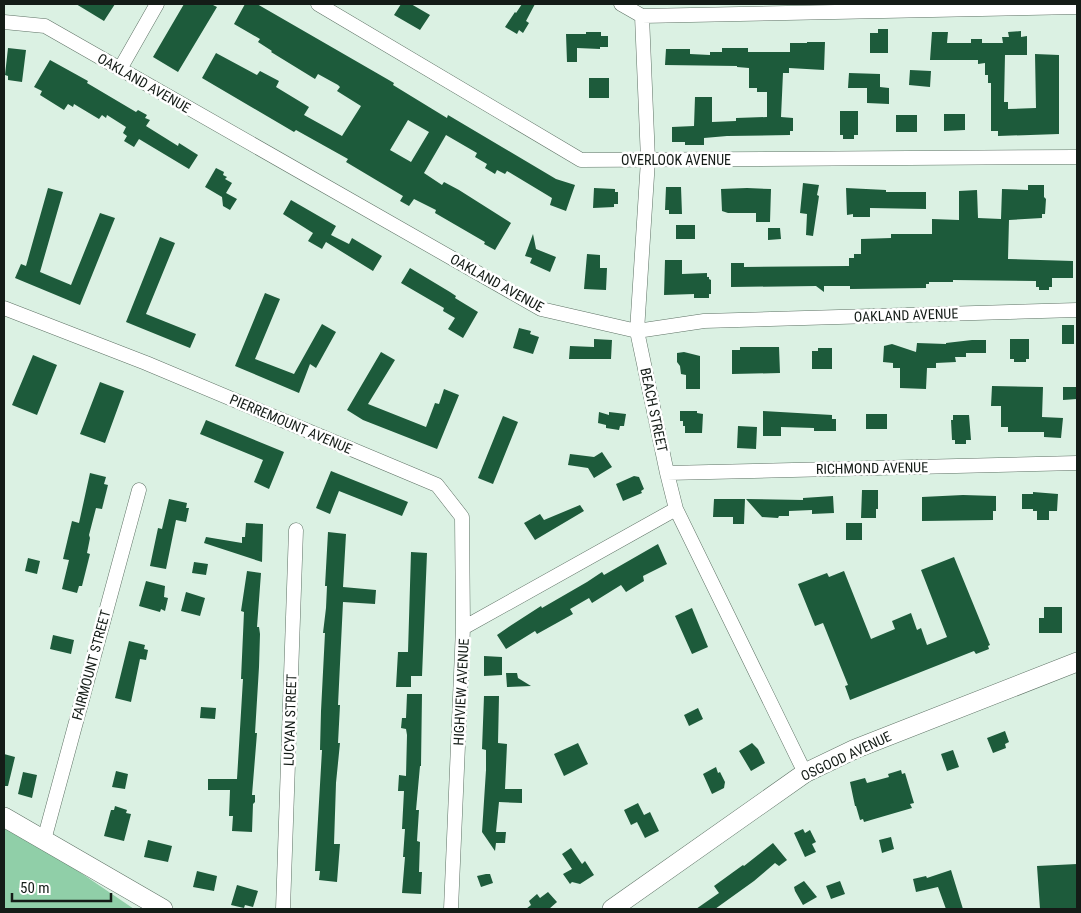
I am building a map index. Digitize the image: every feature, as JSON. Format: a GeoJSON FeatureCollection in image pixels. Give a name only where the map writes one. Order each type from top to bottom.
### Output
{"type":"FeatureCollection","features":[{"type":"Feature","properties":{"kind":"street"},"geometry":{"type":"LineString","coordinates":[[120,69],[157,4]]}},
{"type":"Feature","properties":{"kind":"street","name":"OVERLOOK AVENUE"},"geometry":{"type":"LineString","coordinates":[[318,4],[581,160],[1077,157]]}},
{"type":"Feature","properties":{"kind":"street"},"geometry":{"type":"LineString","coordinates":[[621,4],[642,16],[1077,7]]}},
{"type":"Feature","properties":{"kind":"street","name":"BEACH STREET"},"geometry":{"type":"LineString","coordinates":[[642,16],[648,160],[637,331],[667,474],[676,509],[805,773]]}},
{"type":"Feature","properties":{"kind":"street","name":"OAKLAND AVENUE"},"geometry":{"type":"LineString","coordinates":[[4,22],[45,26],[541,310],[637,331],[704,321],[1077,310]]}},
{"type":"Feature","properties":{"kind":"street","name":"PIERREMOUNT AVENUE"},"geometry":{"type":"LineString","coordinates":[[4,308],[146,363],[437,485],[462,517],[464,628]]}},
{"type":"Feature","properties":{"kind":"street","name":"RICHMOND AVENUE"},"geometry":{"type":"LineString","coordinates":[[667,474],[1077,463]]}},
{"type":"Feature","properties":{"kind":"street","name":"FAIRMOUNT STREET"},"geometry":{"type":"LineString","coordinates":[[44,840],[139,490]]}},
{"type":"Feature","properties":{"kind":"street","name":"HIGHVIEW AVENUE"},"geometry":{"type":"LineString","coordinates":[[451,909],[464,628],[676,509]]}},
{"type":"Feature","properties":{"kind":"street","name":"LUCYAN STREET"},"geometry":{"type":"LineString","coordinates":[[283,909],[296,530]]}},
{"type":"Feature","properties":{"kind":"street","name":"OSGOOD AVENUE"},"geometry":{"type":"LineString","coordinates":[[612,909],[805,773],[855,749],[1077,662]]}},
{"type":"Feature","properties":{"kind":"street"},"geometry":{"type":"LineString","coordinates":[[4,817],[163,909]]}},
{"type":"Feature","properties":{"kind":"green space"},"geometry":{"type":"Polygon","coordinates":[[[4,826],[53,854],[134,909],[4,909],[4,826]]]}},
{"type":"Feature","properties":{"kind":"building"},"geometry":{"type":"Polygon","coordinates":[[[76,4],[115,4],[104,21],[76,4]]]}},
{"type":"Feature","properties":{"kind":"building"},"geometry":{"type":"Polygon","coordinates":[[[184,4],[211,4],[217,7],[178,72],[153,57],[184,4]]]}},
{"type":"Feature","properties":{"kind":"building"},"geometry":{"type":"Polygon","coordinates":[[[245,4],[257,4],[394,83],[393,85],[447,118],[448,115],[556,179],[575,185],[566,211],[550,205],[552,198],[507,171],[505,174],[497,170],[495,174],[485,168],[487,164],[475,157],[477,153],[446,135],[424,173],[442,185],[444,182],[459,190],[511,223],[495,250],[484,244],[485,242],[435,213],[436,210],[414,199],[409,206],[400,201],[403,196],[346,162],[348,159],[296,130],[294,132],[202,78],[216,53],[257,75],[260,71],[279,81],[276,87],[309,107],[304,115],[342,136],[361,106],[337,91],[340,87],[338,85],[318,74],[315,79],[271,52],[258,42],[260,39],[234,24],[245,4]],[[408,120],[390,150],[411,162],[429,132],[408,120]]]}},
{"type":"Feature","properties":{"kind":"building"},"geometry":{"type":"Polygon","coordinates":[[[401,4],[411,4],[430,15],[420,30],[394,15],[401,4]]]}},
{"type":"Feature","properties":{"kind":"building"},"geometry":{"type":"Polygon","coordinates":[[[522,4],[535,4],[526,21],[529,23],[523,33],[519,30],[517,34],[505,27],[522,4]]]}},
{"type":"Feature","properties":{"kind":"building"},"geometry":{"type":"Polygon","coordinates":[[[878,29],[888,29],[888,53],[870,53],[870,33],[878,33],[878,29]]]}},
{"type":"Feature","properties":{"kind":"building"},"geometry":{"type":"Polygon","coordinates":[[[1021,31],[1021,37],[1027,36],[1027,55],[1005,55],[1004,102],[1008,102],[1008,109],[1036,108],[1035,54],[1059,55],[1059,134],[998,136],[998,131],[991,131],[991,83],[988,83],[988,75],[985,75],[985,63],[978,64],[978,60],[930,60],[932,32],[948,32],[947,43],[971,43],[971,39],[982,39],[982,43],[1003,43],[1002,37],[1009,37],[1008,32],[1021,31]]]}},
{"type":"Feature","properties":{"kind":"building"},"geometry":{"type":"Polygon","coordinates":[[[586,32],[601,32],[601,36],[608,36],[608,47],[600,47],[600,49],[577,48],[577,62],[567,62],[566,34],[586,34],[586,32]]]}},
{"type":"Feature","properties":{"kind":"building"},"geometry":{"type":"Polygon","coordinates":[[[825,42],[824,70],[789,68],[789,73],[783,73],[781,117],[793,118],[793,131],[790,131],[790,135],[704,138],[704,145],[685,145],[685,142],[672,142],[672,127],[694,126],[695,97],[712,97],[712,122],[736,121],[736,118],[767,117],[767,92],[757,92],[757,88],[749,88],[749,68],[737,66],[665,65],[666,49],[690,49],[690,54],[710,55],[710,52],[722,52],[722,48],[748,48],[748,52],[790,52],[790,43],[825,42]]]}},
{"type":"Feature","properties":{"kind":"building"},"geometry":{"type":"Polygon","coordinates":[[[8,48],[26,50],[22,82],[8,80],[8,76],[5,75],[8,48]]]}},
{"type":"Feature","properties":{"kind":"building"},"geometry":{"type":"Polygon","coordinates":[[[50,60],[88,81],[87,83],[136,112],[138,110],[147,115],[145,118],[150,120],[146,126],[178,146],[179,143],[198,155],[189,169],[139,139],[134,147],[124,141],[127,136],[123,133],[126,127],[107,115],[106,118],[102,115],[99,119],[74,104],[73,107],[68,104],[64,110],[40,95],[42,91],[34,87],[50,60]]]}},
{"type":"Feature","properties":{"kind":"building"},"geometry":{"type":"Polygon","coordinates":[[[910,70],[931,71],[930,87],[909,85],[910,70]]]}},
{"type":"Feature","properties":{"kind":"building"},"geometry":{"type":"Polygon","coordinates":[[[849,73],[880,74],[880,87],[889,88],[889,104],[867,103],[867,88],[848,88],[849,73]]]}},
{"type":"Feature","properties":{"kind":"building"},"geometry":{"type":"Polygon","coordinates":[[[589,78],[609,78],[609,98],[589,98],[589,78]]]}},
{"type":"Feature","properties":{"kind":"building"},"geometry":{"type":"Polygon","coordinates":[[[840,111],[858,111],[858,135],[854,135],[854,139],[843,139],[843,135],[840,135],[840,111]]]}},
{"type":"Feature","properties":{"kind":"building"},"geometry":{"type":"Polygon","coordinates":[[[944,114],[965,114],[965,130],[944,131],[944,114]]]}},
{"type":"Feature","properties":{"kind":"building"},"geometry":{"type":"Polygon","coordinates":[[[896,115],[917,115],[917,132],[896,132],[896,115]]]}},
{"type":"Feature","properties":{"kind":"building"},"geometry":{"type":"Polygon","coordinates":[[[216,168],[224,172],[223,175],[227,177],[225,179],[232,183],[226,193],[237,199],[230,210],[223,206],[222,197],[205,187],[216,168]]]}},
{"type":"Feature","properties":{"kind":"building"},"geometry":{"type":"Polygon","coordinates":[[[803,183],[819,185],[813,236],[806,235],[807,214],[800,213],[803,183]]]}},
{"type":"Feature","properties":{"kind":"building"},"geometry":{"type":"Polygon","coordinates":[[[1028,185],[1044,185],[1044,197],[1046,199],[1045,214],[1042,214],[1042,218],[1009,220],[1008,259],[1073,261],[1073,278],[1052,278],[1052,287],[1049,287],[1049,290],[1039,290],[1039,287],[1036,287],[1036,281],[953,280],[953,282],[929,282],[929,284],[926,284],[926,288],[850,289],[850,286],[824,286],[824,292],[816,286],[731,287],[731,263],[744,263],[744,267],[849,266],[849,258],[854,258],[854,254],[861,254],[861,239],[891,238],[891,234],[932,234],[932,219],[959,220],[959,191],[977,190],[978,218],[1001,219],[1002,189],[1028,190],[1028,185]]]}},
{"type":"Feature","properties":{"kind":"building"},"geometry":{"type":"Polygon","coordinates":[[[666,187],[681,187],[682,214],[669,214],[669,210],[665,210],[666,187]]]}},
{"type":"Feature","properties":{"kind":"building"},"geometry":{"type":"Polygon","coordinates":[[[48,188],[63,192],[40,272],[71,285],[100,213],[115,218],[80,305],[15,278],[21,264],[26,266],[48,188]]]}},
{"type":"Feature","properties":{"kind":"building"},"geometry":{"type":"Polygon","coordinates":[[[594,188],[615,189],[615,192],[618,192],[618,204],[614,204],[614,207],[593,208],[594,188]]]}},
{"type":"Feature","properties":{"kind":"building"},"geometry":{"type":"Polygon","coordinates":[[[846,188],[886,190],[886,192],[926,192],[926,209],[870,208],[870,217],[853,217],[853,214],[847,215],[846,188]]]}},
{"type":"Feature","properties":{"kind":"building"},"geometry":{"type":"Polygon","coordinates":[[[721,189],[771,189],[770,222],[756,222],[756,213],[728,213],[722,211],[721,189]]]}},
{"type":"Feature","properties":{"kind":"building"},"geometry":{"type":"Polygon","coordinates":[[[291,200],[336,226],[331,235],[349,244],[352,238],[382,256],[373,271],[326,242],[322,249],[308,241],[313,233],[283,214],[291,200]]]}},
{"type":"Feature","properties":{"kind":"building"},"geometry":{"type":"Polygon","coordinates":[[[676,225],[695,225],[695,239],[676,239],[676,225]]]}},
{"type":"Feature","properties":{"kind":"building"},"geometry":{"type":"Polygon","coordinates":[[[768,228],[780,228],[781,239],[768,240],[768,228]]]}},
{"type":"Feature","properties":{"kind":"building"},"geometry":{"type":"Polygon","coordinates":[[[533,234],[536,249],[556,257],[550,272],[530,263],[532,258],[525,256],[533,234]]]}},
{"type":"Feature","properties":{"kind":"building"},"geometry":{"type":"Polygon","coordinates":[[[160,237],[175,243],[146,314],[196,334],[190,348],[126,322],[160,237]]]}},
{"type":"Feature","properties":{"kind":"building"},"geometry":{"type":"Polygon","coordinates":[[[587,254],[600,255],[600,268],[607,268],[606,290],[584,289],[587,254]]]}},
{"type":"Feature","properties":{"kind":"building"},"geometry":{"type":"Polygon","coordinates":[[[665,260],[682,260],[682,274],[707,273],[707,277],[711,280],[711,294],[709,294],[709,298],[694,298],[694,294],[664,295],[665,260]]]}},
{"type":"Feature","properties":{"kind":"building"},"geometry":{"type":"Polygon","coordinates":[[[410,268],[450,292],[456,296],[455,298],[478,312],[463,338],[448,329],[455,318],[443,311],[444,308],[401,283],[410,268]]]}},
{"type":"Feature","properties":{"kind":"building"},"geometry":{"type":"Polygon","coordinates":[[[265,293],[280,299],[255,359],[294,374],[322,324],[336,332],[316,368],[310,364],[299,393],[235,366],[265,293]]]}},
{"type":"Feature","properties":{"kind":"building"},"geometry":{"type":"Polygon","coordinates":[[[1062,325],[1074,325],[1074,344],[1062,344],[1062,325]]]}},
{"type":"Feature","properties":{"kind":"building"},"geometry":{"type":"Polygon","coordinates":[[[519,328],[531,331],[530,334],[539,337],[533,354],[513,348],[519,328]]]}},
{"type":"Feature","properties":{"kind":"building"},"geometry":{"type":"Polygon","coordinates":[[[594,339],[612,340],[611,359],[569,359],[570,346],[594,347],[594,339]]]}},
{"type":"Feature","properties":{"kind":"building"},"geometry":{"type":"Polygon","coordinates":[[[1010,339],[1029,339],[1029,359],[1026,359],[1026,362],[1014,362],[1014,359],[1010,359],[1010,339]]]}},
{"type":"Feature","properties":{"kind":"building"},"geometry":{"type":"Polygon","coordinates":[[[986,340],[986,353],[966,353],[966,357],[955,357],[956,362],[936,363],[936,368],[927,368],[926,389],[900,388],[900,368],[893,368],[893,363],[883,362],[884,346],[892,344],[916,352],[917,343],[946,344],[986,340]]]}},
{"type":"Feature","properties":{"kind":"building"},"geometry":{"type":"Polygon","coordinates":[[[740,347],[779,347],[780,373],[732,374],[732,350],[740,350],[740,347]]]}},
{"type":"Feature","properties":{"kind":"building"},"geometry":{"type":"Polygon","coordinates":[[[818,348],[832,348],[832,369],[812,369],[812,351],[818,351],[818,348]]]}},
{"type":"Feature","properties":{"kind":"building"},"geometry":{"type":"Polygon","coordinates":[[[381,352],[395,360],[368,404],[426,427],[435,403],[439,404],[444,389],[459,395],[437,449],[363,420],[347,410],[381,352]]]}},
{"type":"Feature","properties":{"kind":"building"},"geometry":{"type":"Polygon","coordinates":[[[684,352],[700,356],[700,389],[686,389],[686,375],[681,374],[680,366],[677,362],[677,353],[684,352]]]}},
{"type":"Feature","properties":{"kind":"building"},"geometry":{"type":"Polygon","coordinates":[[[33,355],[57,365],[37,415],[12,405],[33,355]]]}},
{"type":"Feature","properties":{"kind":"building"},"geometry":{"type":"Polygon","coordinates":[[[100,382],[124,391],[105,443],[80,434],[100,382]]]}},
{"type":"Feature","properties":{"kind":"building"},"geometry":{"type":"Polygon","coordinates":[[[992,386],[1043,387],[1042,417],[1063,418],[1061,438],[1044,437],[1044,432],[1008,432],[1008,427],[1001,427],[1001,406],[991,406],[992,386]]]}},
{"type":"Feature","properties":{"kind":"building"},"geometry":{"type":"Polygon","coordinates":[[[1063,387],[1077,387],[1077,399],[1063,400],[1063,387]]]}},
{"type":"Feature","properties":{"kind":"building"},"geometry":{"type":"Polygon","coordinates":[[[680,411],[697,411],[697,413],[703,414],[702,433],[685,433],[683,421],[680,421],[680,411]]]}},
{"type":"Feature","properties":{"kind":"building"},"geometry":{"type":"Polygon","coordinates":[[[763,411],[832,415],[832,419],[836,419],[836,431],[814,431],[814,428],[781,427],[781,436],[763,436],[763,411]]]}},
{"type":"Feature","properties":{"kind":"building"},"geometry":{"type":"Polygon","coordinates":[[[599,412],[609,415],[609,412],[626,414],[624,426],[620,426],[619,430],[606,428],[606,425],[598,423],[599,412]]]}},
{"type":"Feature","properties":{"kind":"building"},"geometry":{"type":"Polygon","coordinates":[[[866,414],[887,414],[887,429],[866,429],[866,414]]]}},
{"type":"Feature","properties":{"kind":"building"},"geometry":{"type":"Polygon","coordinates":[[[953,415],[969,415],[971,440],[966,440],[966,444],[955,444],[955,440],[952,440],[951,420],[953,420],[953,415]]]}},
{"type":"Feature","properties":{"kind":"building"},"geometry":{"type":"Polygon","coordinates":[[[503,416],[518,422],[493,484],[478,478],[503,416]]]}},
{"type":"Feature","properties":{"kind":"building"},"geometry":{"type":"Polygon","coordinates":[[[206,420],[284,452],[269,489],[254,482],[263,460],[200,434],[206,420]]]}},
{"type":"Feature","properties":{"kind":"building"},"geometry":{"type":"Polygon","coordinates":[[[738,426],[757,427],[756,449],[737,448],[738,426]]]}},
{"type":"Feature","properties":{"kind":"building"},"geometry":{"type":"Polygon","coordinates":[[[602,452],[612,467],[594,478],[588,468],[568,465],[570,454],[594,457],[602,452]]]}},
{"type":"Feature","properties":{"kind":"building"},"geometry":{"type":"Polygon","coordinates":[[[331,471],[408,502],[402,516],[339,491],[330,514],[316,508],[331,471]]]}},
{"type":"Feature","properties":{"kind":"building"},"geometry":{"type":"Polygon","coordinates":[[[90,473],[106,477],[104,484],[108,485],[102,509],[96,508],[89,535],[87,553],[90,554],[82,586],[79,586],[77,593],[62,589],[69,560],[63,559],[72,521],[79,523],[90,473]]]}},
{"type":"Feature","properties":{"kind":"building"},"geometry":{"type":"Polygon","coordinates":[[[634,476],[639,477],[644,489],[641,491],[642,493],[623,501],[616,484],[634,476]]]}},
{"type":"Feature","properties":{"kind":"building"},"geometry":{"type":"Polygon","coordinates":[[[862,490],[878,490],[876,518],[861,518],[862,490]]]}},
{"type":"Feature","properties":{"kind":"building"},"geometry":{"type":"Polygon","coordinates":[[[1033,492],[1058,494],[1057,511],[1049,511],[1049,520],[1037,520],[1037,511],[1022,509],[1022,494],[1033,494],[1033,492]]]}},
{"type":"Feature","properties":{"kind":"building"},"geometry":{"type":"Polygon","coordinates":[[[833,496],[834,513],[812,514],[812,510],[789,511],[789,516],[779,516],[778,518],[762,517],[746,499],[803,500],[803,498],[833,496]]]}},
{"type":"Feature","properties":{"kind":"building"},"geometry":{"type":"Polygon","coordinates":[[[996,496],[996,511],[993,511],[993,520],[922,521],[922,497],[996,496]]]}},
{"type":"Feature","properties":{"kind":"building"},"geometry":{"type":"Polygon","coordinates":[[[169,499],[187,503],[186,508],[189,508],[186,522],[176,520],[166,569],[150,566],[158,528],[162,529],[169,499]]]}},
{"type":"Feature","properties":{"kind":"building"},"geometry":{"type":"Polygon","coordinates":[[[714,499],[745,499],[744,524],[733,524],[733,517],[713,517],[714,499]]]}},
{"type":"Feature","properties":{"kind":"building"},"geometry":{"type":"Polygon","coordinates":[[[580,505],[584,511],[535,540],[524,523],[540,514],[544,520],[580,505]]]}},
{"type":"Feature","properties":{"kind":"building"},"geometry":{"type":"Polygon","coordinates":[[[246,523],[263,524],[262,562],[204,543],[206,537],[242,543],[242,537],[245,537],[246,523]]]}},
{"type":"Feature","properties":{"kind":"building"},"geometry":{"type":"Polygon","coordinates":[[[846,523],[862,523],[862,540],[846,540],[846,523]]]}},
{"type":"Feature","properties":{"kind":"building"},"geometry":{"type":"Polygon","coordinates":[[[328,532],[346,534],[343,587],[376,590],[375,604],[343,602],[338,705],[340,705],[338,743],[340,743],[336,783],[334,844],[340,844],[337,882],[319,880],[320,871],[315,871],[322,750],[320,750],[325,633],[323,633],[326,608],[327,586],[325,586],[328,532]]]}},
{"type":"Feature","properties":{"kind":"building"},"geometry":{"type":"Polygon","coordinates":[[[658,544],[667,564],[643,576],[644,581],[626,592],[621,585],[592,603],[589,598],[570,609],[573,614],[537,634],[535,631],[506,649],[497,635],[541,606],[542,608],[602,572],[604,575],[658,544]]]}},
{"type":"Feature","properties":{"kind":"building"},"geometry":{"type":"Polygon","coordinates":[[[411,552],[427,553],[422,676],[411,676],[411,687],[396,687],[398,652],[408,652],[411,552]]]}},
{"type":"Feature","properties":{"kind":"building"},"geometry":{"type":"Polygon","coordinates":[[[954,557],[990,645],[988,646],[989,649],[976,654],[974,651],[850,700],[845,686],[848,685],[823,623],[815,626],[798,584],[827,573],[829,577],[844,571],[871,639],[895,629],[892,621],[911,613],[917,630],[921,628],[927,645],[947,637],[921,570],[954,557]]]}},
{"type":"Feature","properties":{"kind":"building"},"geometry":{"type":"Polygon","coordinates":[[[28,558],[40,561],[37,574],[25,571],[28,558]]]}},
{"type":"Feature","properties":{"kind":"building"},"geometry":{"type":"Polygon","coordinates":[[[194,562],[208,564],[206,575],[192,573],[194,562]]]}},
{"type":"Feature","properties":{"kind":"building"},"geometry":{"type":"Polygon","coordinates":[[[247,571],[261,573],[257,627],[259,627],[260,634],[255,733],[257,733],[252,795],[255,795],[255,802],[253,804],[252,832],[232,831],[233,816],[229,816],[230,790],[208,790],[208,779],[237,779],[243,679],[241,679],[244,612],[241,611],[247,571]]]}},
{"type":"Feature","properties":{"kind":"building"},"geometry":{"type":"Polygon","coordinates":[[[146,581],[165,586],[164,597],[168,598],[165,611],[161,609],[160,612],[139,606],[146,581]]]}},
{"type":"Feature","properties":{"kind":"building"},"geometry":{"type":"Polygon","coordinates":[[[186,592],[205,598],[200,616],[181,611],[186,592]]]}},
{"type":"Feature","properties":{"kind":"building"},"geometry":{"type":"Polygon","coordinates":[[[1044,607],[1062,607],[1062,633],[1039,633],[1039,618],[1044,618],[1044,607]]]}},
{"type":"Feature","properties":{"kind":"building"},"geometry":{"type":"Polygon","coordinates":[[[692,608],[708,647],[692,654],[675,616],[692,608]]]}},
{"type":"Feature","properties":{"kind":"building"},"geometry":{"type":"Polygon","coordinates":[[[53,635],[74,640],[71,654],[50,649],[53,635]]]}},
{"type":"Feature","properties":{"kind":"building"},"geometry":{"type":"Polygon","coordinates":[[[129,641],[145,645],[144,649],[148,650],[146,660],[140,659],[131,702],[115,698],[129,641]]]}},
{"type":"Feature","properties":{"kind":"building"},"geometry":{"type":"Polygon","coordinates":[[[484,656],[502,657],[502,675],[484,676],[484,656]]]}},
{"type":"Feature","properties":{"kind":"building"},"geometry":{"type":"Polygon","coordinates":[[[506,673],[517,673],[518,678],[531,686],[507,687],[506,673]]]}},
{"type":"Feature","properties":{"kind":"building"},"geometry":{"type":"Polygon","coordinates":[[[407,694],[422,694],[421,766],[416,810],[419,810],[417,841],[420,842],[419,872],[422,872],[421,894],[402,893],[405,857],[403,857],[405,829],[402,829],[404,791],[398,791],[399,775],[406,776],[407,735],[406,729],[401,728],[402,718],[406,718],[407,694]]]}},
{"type":"Feature","properties":{"kind":"building"},"geometry":{"type":"Polygon","coordinates":[[[484,696],[499,696],[498,743],[507,744],[505,789],[522,789],[522,803],[499,802],[496,832],[506,832],[505,843],[496,843],[495,851],[482,832],[486,770],[486,750],[482,749],[484,696]]]}},
{"type":"Feature","properties":{"kind":"building"},"geometry":{"type":"Polygon","coordinates":[[[201,707],[216,708],[215,719],[200,718],[201,707]]]}},
{"type":"Feature","properties":{"kind":"building"},"geometry":{"type":"Polygon","coordinates":[[[698,708],[703,719],[689,726],[684,715],[698,708]]]}},
{"type":"Feature","properties":{"kind":"building"},"geometry":{"type":"Polygon","coordinates":[[[1005,731],[1009,742],[1005,744],[1006,748],[993,753],[987,738],[1005,731]]]}},
{"type":"Feature","properties":{"kind":"building"},"geometry":{"type":"Polygon","coordinates":[[[578,743],[588,764],[564,776],[554,754],[578,743]]]}},
{"type":"Feature","properties":{"kind":"building"},"geometry":{"type":"Polygon","coordinates":[[[752,743],[758,749],[765,763],[751,771],[739,751],[752,743]]]}},
{"type":"Feature","properties":{"kind":"building"},"geometry":{"type":"Polygon","coordinates":[[[953,750],[959,767],[947,771],[941,754],[953,750]]]}},
{"type":"Feature","properties":{"kind":"building"},"geometry":{"type":"Polygon","coordinates":[[[4,754],[15,757],[8,786],[4,786],[4,754]]]}},
{"type":"Feature","properties":{"kind":"building"},"geometry":{"type":"Polygon","coordinates":[[[716,767],[725,782],[724,788],[712,794],[703,774],[716,767]]]}},
{"type":"Feature","properties":{"kind":"building"},"geometry":{"type":"Polygon","coordinates":[[[901,770],[902,774],[905,773],[914,803],[910,804],[912,808],[864,822],[863,819],[860,820],[850,782],[865,778],[867,783],[889,777],[888,774],[901,770]]]}},
{"type":"Feature","properties":{"kind":"building"},"geometry":{"type":"Polygon","coordinates":[[[116,771],[128,774],[125,789],[112,787],[116,771]]]}},
{"type":"Feature","properties":{"kind":"building"},"geometry":{"type":"Polygon","coordinates":[[[23,772],[37,775],[32,798],[18,794],[23,772]]]}},
{"type":"Feature","properties":{"kind":"building"},"geometry":{"type":"Polygon","coordinates":[[[638,803],[644,815],[650,812],[659,831],[645,838],[637,822],[631,825],[624,810],[638,803]]]}},
{"type":"Feature","properties":{"kind":"building"},"geometry":{"type":"Polygon","coordinates":[[[115,806],[127,810],[126,813],[131,814],[124,841],[104,836],[111,810],[114,810],[115,806]]]}},
{"type":"Feature","properties":{"kind":"building"},"geometry":{"type":"Polygon","coordinates":[[[803,829],[805,833],[810,830],[816,842],[812,844],[816,852],[805,857],[794,833],[803,829]]]}},
{"type":"Feature","properties":{"kind":"building"},"geometry":{"type":"Polygon","coordinates":[[[891,837],[894,849],[882,853],[879,840],[891,837]]]}},
{"type":"Feature","properties":{"kind":"building"},"geometry":{"type":"Polygon","coordinates":[[[148,840],[172,846],[168,862],[144,857],[148,840]]]}},
{"type":"Feature","properties":{"kind":"building"},"geometry":{"type":"Polygon","coordinates":[[[773,843],[787,860],[779,866],[775,863],[754,881],[715,909],[696,909],[719,893],[714,886],[744,866],[773,843]]]}},
{"type":"Feature","properties":{"kind":"building"},"geometry":{"type":"Polygon","coordinates":[[[571,848],[582,864],[585,861],[594,875],[580,884],[572,882],[570,884],[563,874],[572,869],[562,854],[571,848]]]}},
{"type":"Feature","properties":{"kind":"building"},"geometry":{"type":"Polygon","coordinates":[[[1077,864],[1077,909],[1040,909],[1037,866],[1077,864]]]}},
{"type":"Feature","properties":{"kind":"building"},"geometry":{"type":"Polygon","coordinates":[[[951,870],[963,909],[946,909],[938,887],[916,892],[913,879],[926,876],[927,878],[951,870]]]}},
{"type":"Feature","properties":{"kind":"building"},"geometry":{"type":"Polygon","coordinates":[[[197,871],[217,876],[214,891],[193,887],[197,871]]]}},
{"type":"Feature","properties":{"kind":"building"},"geometry":{"type":"Polygon","coordinates":[[[490,874],[493,883],[481,887],[477,876],[490,874]]]}},
{"type":"Feature","properties":{"kind":"building"},"geometry":{"type":"Polygon","coordinates":[[[804,881],[817,897],[803,905],[794,887],[804,881]]]}},
{"type":"Feature","properties":{"kind":"building"},"geometry":{"type":"Polygon","coordinates":[[[840,881],[845,894],[831,899],[826,886],[840,881]]]}},
{"type":"Feature","properties":{"kind":"building"},"geometry":{"type":"Polygon","coordinates":[[[237,885],[258,891],[253,907],[245,905],[244,908],[231,905],[237,885]]]}},
{"type":"Feature","properties":{"kind":"building"},"geometry":{"type":"Polygon","coordinates":[[[548,892],[557,902],[549,909],[526,909],[531,905],[529,901],[537,894],[540,898],[548,892]]]}}]}
